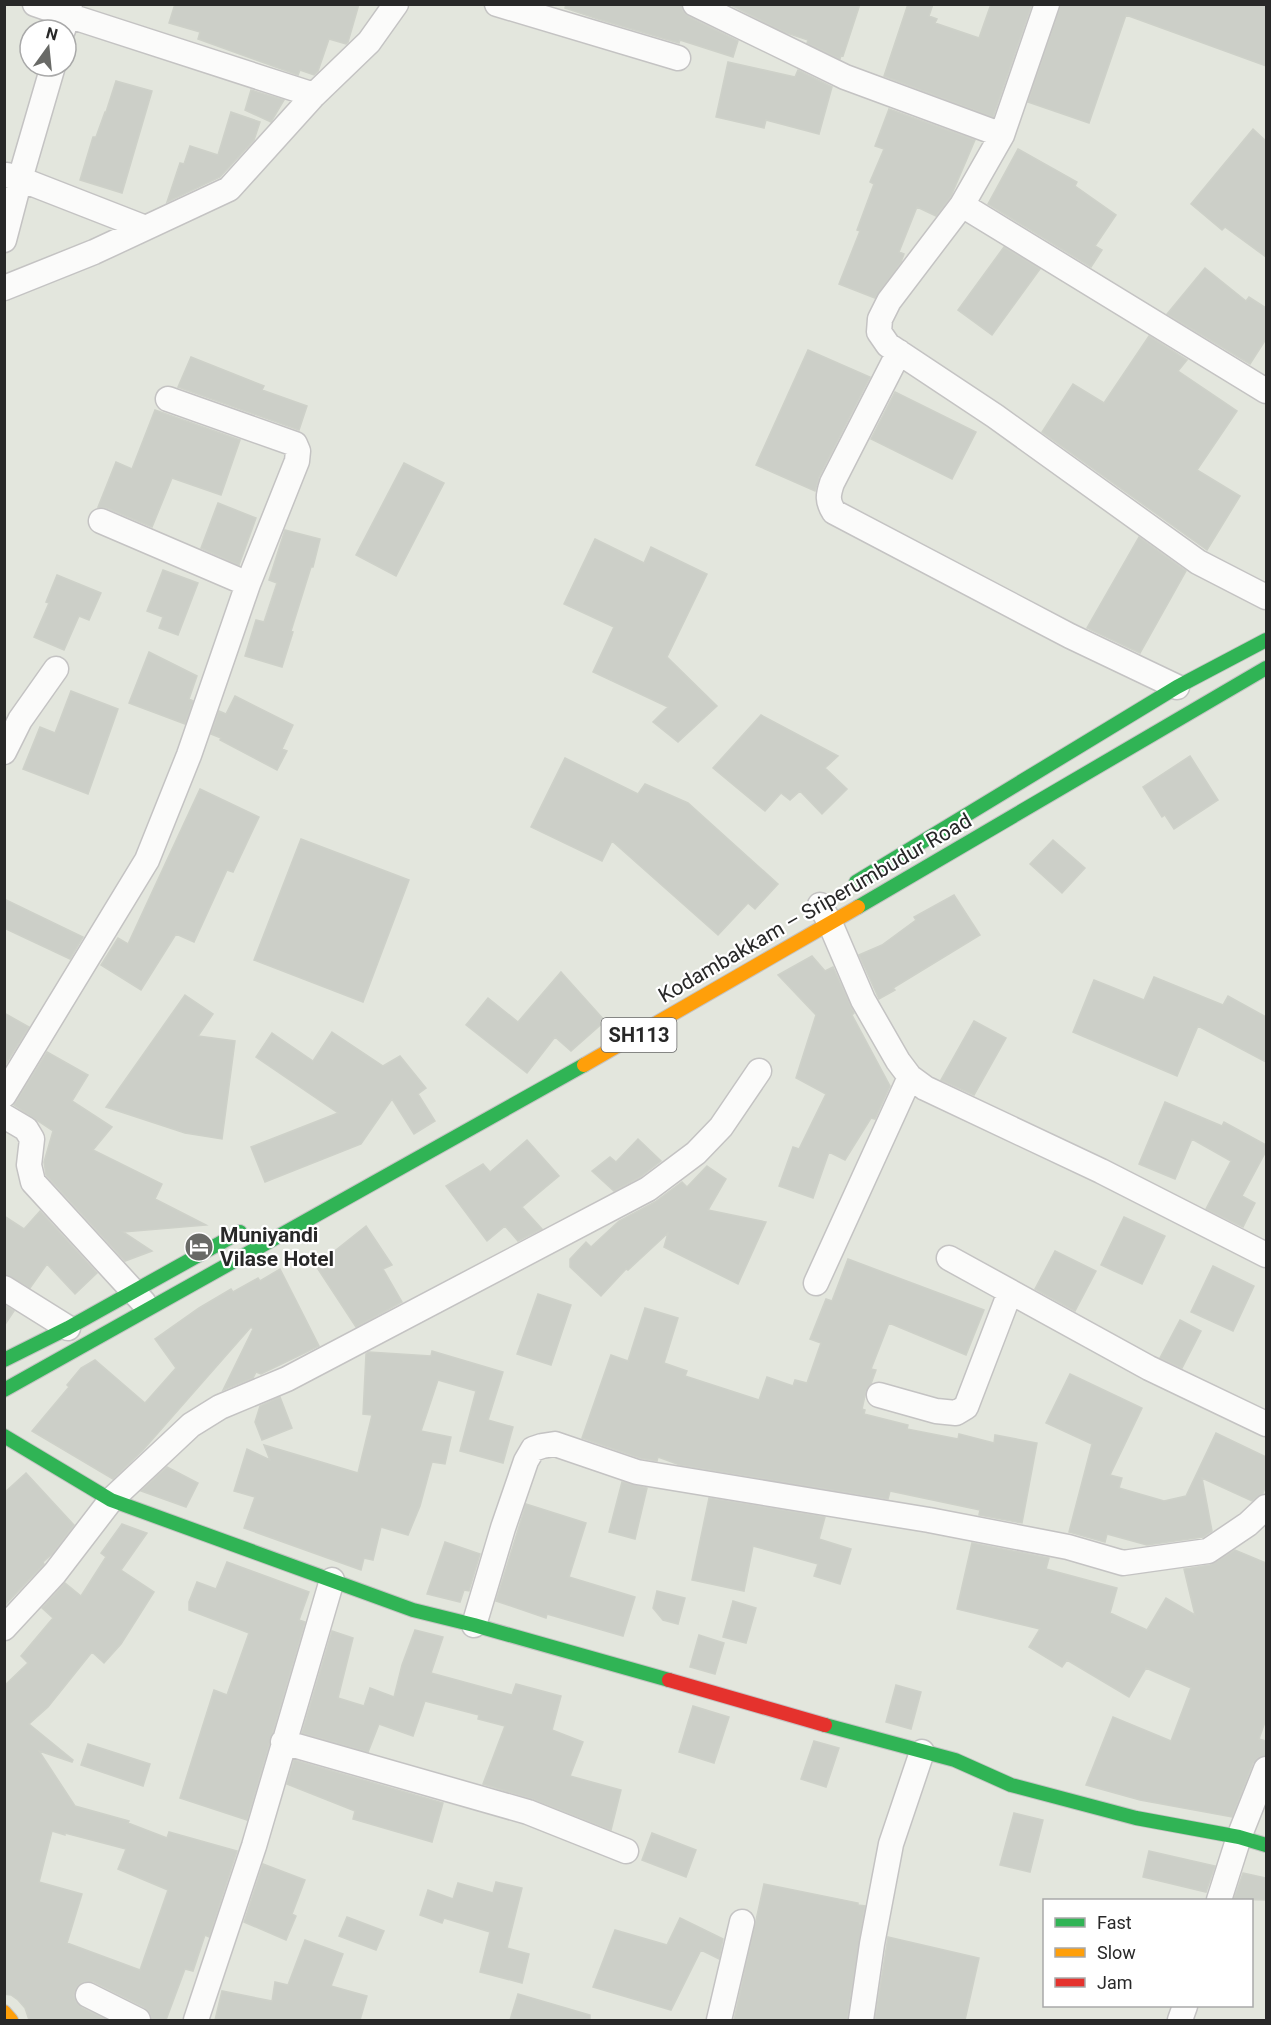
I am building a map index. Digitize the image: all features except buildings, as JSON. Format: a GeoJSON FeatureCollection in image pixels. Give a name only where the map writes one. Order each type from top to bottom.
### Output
{"type":"FeatureCollection","features":[{"type":"Feature","properties":{"kind":"main road","name":"Kodambakkam – Sriperumbudur Road"},"geometry":{"type":"LineString","coordinates":[[4,1390],[656,1025],[828,905],[1177,687],[1266,640]]}},
{"type":"Feature","properties":{"kind":"main road","name":"Kodambakkam – Sriperumbudur Road"},"geometry":{"type":"LineString","coordinates":[[828,905],[1266,668]]}},
{"type":"Feature","properties":{"kind":"main road"},"geometry":{"type":"LineString","coordinates":[[4,1360],[68,1328],[247,1228]]}},
{"type":"Feature","properties":{"kind":"main road"},"geometry":{"type":"LineString","coordinates":[[4,1436],[111,1500],[413,1610],[956,1760],[1011,1785],[1136,1818],[1266,1845]]}},
{"type":"Feature","properties":{"kind":"main road"},"geometry":{"type":"LineString","coordinates":[[4,2012],[11,2020]]}},
{"type":"Feature","properties":{"kind":"street"},"geometry":{"type":"LineString","coordinates":[[35,4],[314,95]]}},
{"type":"Feature","properties":{"kind":"street"},"geometry":{"type":"LineString","coordinates":[[4,288],[94,252],[143,227],[229,189],[314,95],[369,42],[396,4]]}},
{"type":"Feature","properties":{"kind":"street"},"geometry":{"type":"LineString","coordinates":[[497,4],[678,58]]}},
{"type":"Feature","properties":{"kind":"street"},"geometry":{"type":"LineString","coordinates":[[695,4],[845,77],[1002,135]]}},
{"type":"Feature","properties":{"kind":"street"},"geometry":{"type":"LineString","coordinates":[[1047,4],[1002,135],[962,205],[889,301],[880,319],[879,332],[888,345],[995,416],[1198,562],[1266,597]]}},
{"type":"Feature","properties":{"kind":"street"},"geometry":{"type":"LineString","coordinates":[[4,240],[12,177],[49,78]]}},
{"type":"Feature","properties":{"kind":"street"},"geometry":{"type":"LineString","coordinates":[[12,177],[143,227]]}},
{"type":"Feature","properties":{"kind":"street"},"geometry":{"type":"LineString","coordinates":[[962,205],[1266,391]]}},
{"type":"Feature","properties":{"kind":"street"},"geometry":{"type":"LineString","coordinates":[[899,352],[832,483],[828,494],[829,504],[834,512],[1070,636],[1177,687]]}},
{"type":"Feature","properties":{"kind":"street"},"geometry":{"type":"LineString","coordinates":[[4,1095],[147,860],[189,755],[248,584],[297,461],[296,444],[168,399]]}},
{"type":"Feature","properties":{"kind":"street"},"geometry":{"type":"LineString","coordinates":[[101,521],[248,584]]}},
{"type":"Feature","properties":{"kind":"street"},"geometry":{"type":"LineString","coordinates":[[4,752],[20,720],[56,669]]}},
{"type":"Feature","properties":{"kind":"street"},"geometry":{"type":"LineString","coordinates":[[828,905],[863,1000],[898,1061],[910,1077],[925,1088],[1101,1171],[1266,1255]]}},
{"type":"Feature","properties":{"kind":"street"},"geometry":{"type":"LineString","coordinates":[[4,1628],[55,1573],[111,1500],[191,1425],[220,1407],[287,1379],[648,1189],[696,1153],[721,1127],[759,1071]]}},
{"type":"Feature","properties":{"kind":"street"},"geometry":{"type":"LineString","coordinates":[[816,1283],[910,1077]]}},
{"type":"Feature","properties":{"kind":"street"},"geometry":{"type":"LineString","coordinates":[[4,1116],[26,1129],[32,1139],[29,1165],[33,1182],[150,1308]]}},
{"type":"Feature","properties":{"kind":"street"},"geometry":{"type":"LineString","coordinates":[[949,1258],[1149,1368],[1266,1424]]}},
{"type":"Feature","properties":{"kind":"street"},"geometry":{"type":"LineString","coordinates":[[4,1288],[68,1328]]}},
{"type":"Feature","properties":{"kind":"street"},"geometry":{"type":"LineString","coordinates":[[879,1395],[936,1411],[956,1413],[966,1407],[1010,1292]]}},
{"type":"Feature","properties":{"kind":"street"},"geometry":{"type":"LineString","coordinates":[[474,1625],[526,1461],[533,1449],[555,1444],[637,1472],[929,1520],[1068,1547],[1122,1563],[1208,1551],[1248,1524],[1266,1507]]}},
{"type":"Feature","properties":{"kind":"street"},"geometry":{"type":"LineString","coordinates":[[196,2020],[254,1846],[332,1580]]}},
{"type":"Feature","properties":{"kind":"street"},"geometry":{"type":"LineString","coordinates":[[283,1742],[528,1812],[626,1851]]}},
{"type":"Feature","properties":{"kind":"street"},"geometry":{"type":"LineString","coordinates":[[861,2020],[872,1944],[891,1844],[922,1752]]}},
{"type":"Feature","properties":{"kind":"street"},"geometry":{"type":"LineString","coordinates":[[1219,1899],[1239,1838],[1266,1769]]}},
{"type":"Feature","properties":{"kind":"street"},"geometry":{"type":"LineString","coordinates":[[719,2020],[742,1922]]}},
{"type":"Feature","properties":{"kind":"street"},"geometry":{"type":"LineString","coordinates":[[88,1995],[138,2020]]}},
{"type":"Feature","properties":{"kind":"traffic: fast"},"geometry":{"type":"LineString","coordinates":[[856,882],[1177,687],[1266,640]]}},
{"type":"Feature","properties":{"kind":"traffic: fast"},"geometry":{"type":"LineString","coordinates":[[858,907],[1266,668]]}},
{"type":"Feature","properties":{"kind":"traffic: fast"},"geometry":{"type":"LineString","coordinates":[[4,1390],[584,1065]]}},
{"type":"Feature","properties":{"kind":"traffic: fast"},"geometry":{"type":"LineString","coordinates":[[4,1360],[68,1328],[240,1232]]}},
{"type":"Feature","properties":{"kind":"traffic: fast"},"geometry":{"type":"LineString","coordinates":[[4,1436],[111,1500],[413,1610],[669,1680]]}},
{"type":"Feature","properties":{"kind":"traffic: fast"},"geometry":{"type":"LineString","coordinates":[[825,1725],[955,1760],[1011,1785],[1136,1818],[1239,1837],[1266,1845]]}},
{"type":"Feature","properties":{"kind":"traffic: slow"},"geometry":{"type":"LineString","coordinates":[[584,1065],[858,907]]}},
{"type":"Feature","properties":{"kind":"traffic: slow"},"geometry":{"type":"LineString","coordinates":[[4,2012],[11,2020]]}},
{"type":"Feature","properties":{"kind":"traffic: jam"},"geometry":{"type":"LineString","coordinates":[[669,1680],[825,1725]]}},
{"type":"Feature","properties":{"kind":"place","name":"Muniyandi Vilase Hotel"},"geometry":{"type":"Point","coordinates":[199,1247]}}]}
